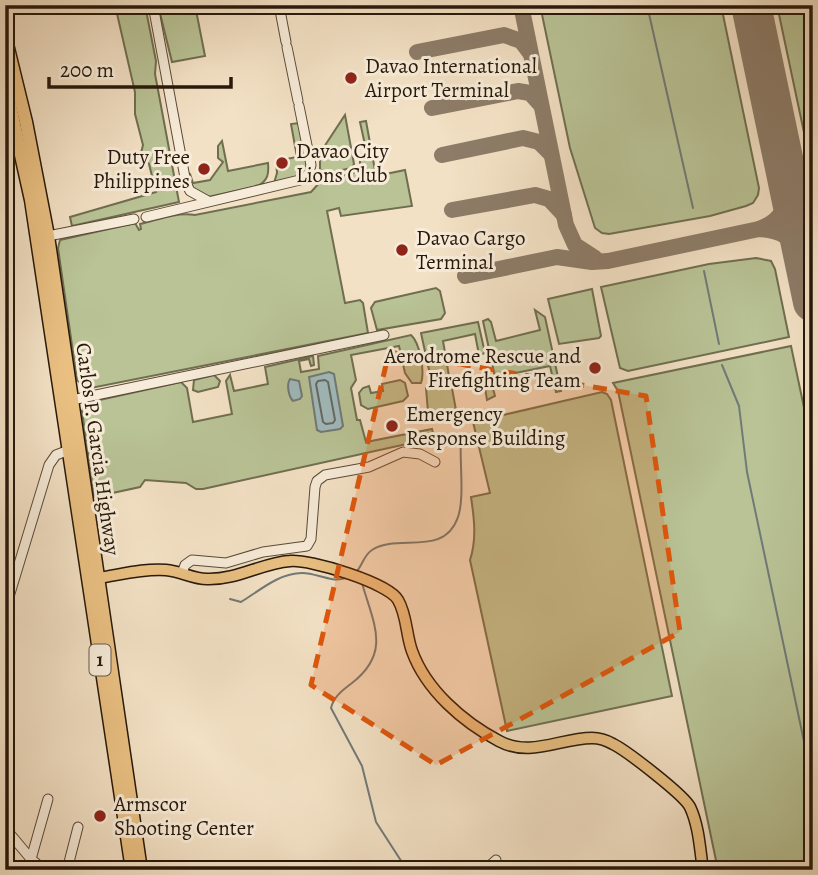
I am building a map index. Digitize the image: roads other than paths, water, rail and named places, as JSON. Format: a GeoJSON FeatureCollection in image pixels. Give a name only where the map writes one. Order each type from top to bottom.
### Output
{"type":"FeatureCollection","features":[{"type":"Feature","properties":{"kind":"highway","name":"Carlos P. Garcia Highway"},"geometry":{"type":"LineString","coordinates":[[5,36],[26,122],[65,397],[98,578],[99,618]]}},
{"type":"Feature","properties":{"kind":"highway","name":"Carlos P. Garcia Highway"},"geometry":{"type":"LineString","coordinates":[[5,83],[43,237]]}},
{"type":"Feature","properties":{"kind":"highway","name":"Carlos P. Garcia Highway"},"geometry":{"type":"LineString","coordinates":[[65,397],[63,414],[69,450],[83,501],[136,868]]}},
{"type":"Feature","properties":{"kind":"main road"},"geometry":{"type":"LineString","coordinates":[[98,578],[157,569],[208,579],[236,576],[285,561],[304,561],[388,590],[397,598],[414,657],[436,690],[454,710],[496,739],[516,748],[533,748],[592,738],[615,744],[677,792],[689,805],[704,870]]}},
{"type":"Feature","properties":{"kind":"street"},"geometry":{"type":"LineString","coordinates":[[153,5],[188,188],[193,194],[208,201]]}},
{"type":"Feature","properties":{"kind":"street"},"geometry":{"type":"LineString","coordinates":[[146,217],[296,182],[306,177],[311,165],[279,5]]}},
{"type":"Feature","properties":{"kind":"street"},"geometry":{"type":"LineString","coordinates":[[166,72],[163,78],[187,208]]}},
{"type":"Feature","properties":{"kind":"street"},"geometry":{"type":"LineString","coordinates":[[43,237],[134,219]]}},
{"type":"Feature","properties":{"kind":"street"},"geometry":{"type":"LineString","coordinates":[[65,397],[384,335]]}},
{"type":"Feature","properties":{"kind":"street"},"geometry":{"type":"LineString","coordinates":[[5,610],[49,465],[56,455],[69,450]]}},
{"type":"Feature","properties":{"kind":"street"},"geometry":{"type":"LineString","coordinates":[[181,573],[185,565],[192,560],[226,563],[263,552],[307,546],[311,539],[315,487],[317,481],[325,475],[369,467],[403,452],[420,454],[435,462]]}},
{"type":"Feature","properties":{"kind":"street"},"geometry":{"type":"LineString","coordinates":[[31,859],[48,799]]}},
{"type":"Feature","properties":{"kind":"street"},"geometry":{"type":"LineString","coordinates":[[67,870],[78,827]]}},
{"type":"Feature","properties":{"kind":"street"},"geometry":{"type":"LineString","coordinates":[[5,828],[44,870]]}},
{"type":"Feature","properties":{"kind":"street"},"geometry":{"type":"LineString","coordinates":[[485,870],[496,860]]}},
{"type":"Feature","properties":{"kind":"street"},"geometry":{"type":"LineString","coordinates":[[113,870],[136,868]]}},
{"type":"Feature","properties":{"kind":"water"},"geometry":{"type":"Polygon","coordinates":[[[329,372],[334,374],[343,426],[340,429],[321,432],[317,430],[309,377],[329,372]]]}},
{"type":"Feature","properties":{"kind":"water"},"geometry":{"type":"Polygon","coordinates":[[[290,379],[299,381],[302,396],[300,399],[293,401],[290,397],[290,379]]]}},
{"type":"Feature","properties":{"kind":"waterway"},"geometry":{"type":"LineString","coordinates":[[647,5],[693,208]]}},
{"type":"Feature","properties":{"kind":"waterway"},"geometry":{"type":"LineString","coordinates":[[704,271],[719,344]]}},
{"type":"Feature","properties":{"kind":"waterway"},"geometry":{"type":"LineString","coordinates":[[722,365],[739,406],[747,472],[813,784]]}},
{"type":"Feature","properties":{"kind":"waterway"},"geometry":{"type":"LineString","coordinates":[[357,571],[367,554],[383,545],[431,541],[442,537],[451,529],[460,509],[461,436]]}},
{"type":"Feature","properties":{"kind":"waterway"},"geometry":{"type":"LineString","coordinates":[[230,599],[241,602],[270,583],[294,574],[346,578]]}},
{"type":"Feature","properties":{"kind":"waterway"},"geometry":{"type":"LineString","coordinates":[[362,583],[374,624],[376,648],[364,671],[339,694],[331,708],[362,766],[376,822],[407,870]]}},
{"type":"Feature","properties":{"kind":"place","name":"Davao International Airport Terminal"},"geometry":{"type":"Point","coordinates":[351,78]}},
{"type":"Feature","properties":{"kind":"place","name":"Davao City Lions Club"},"geometry":{"type":"Point","coordinates":[282,163]}},
{"type":"Feature","properties":{"kind":"place","name":"Duty Free Philippines"},"geometry":{"type":"Point","coordinates":[204,169]}},
{"type":"Feature","properties":{"kind":"place","name":"Davao Cargo Terminal"},"geometry":{"type":"Point","coordinates":[402,250]}},
{"type":"Feature","properties":{"kind":"place","name":"Aerodrome Rescue and Firefighting Team"},"geometry":{"type":"Point","coordinates":[595,368]}},
{"type":"Feature","properties":{"kind":"place","name":"Emergency Response Building"},"geometry":{"type":"Point","coordinates":[392,426]}},
{"type":"Feature","properties":{"kind":"place","name":"Armscor Shooting Center"},"geometry":{"type":"Point","coordinates":[100,816]}}]}
